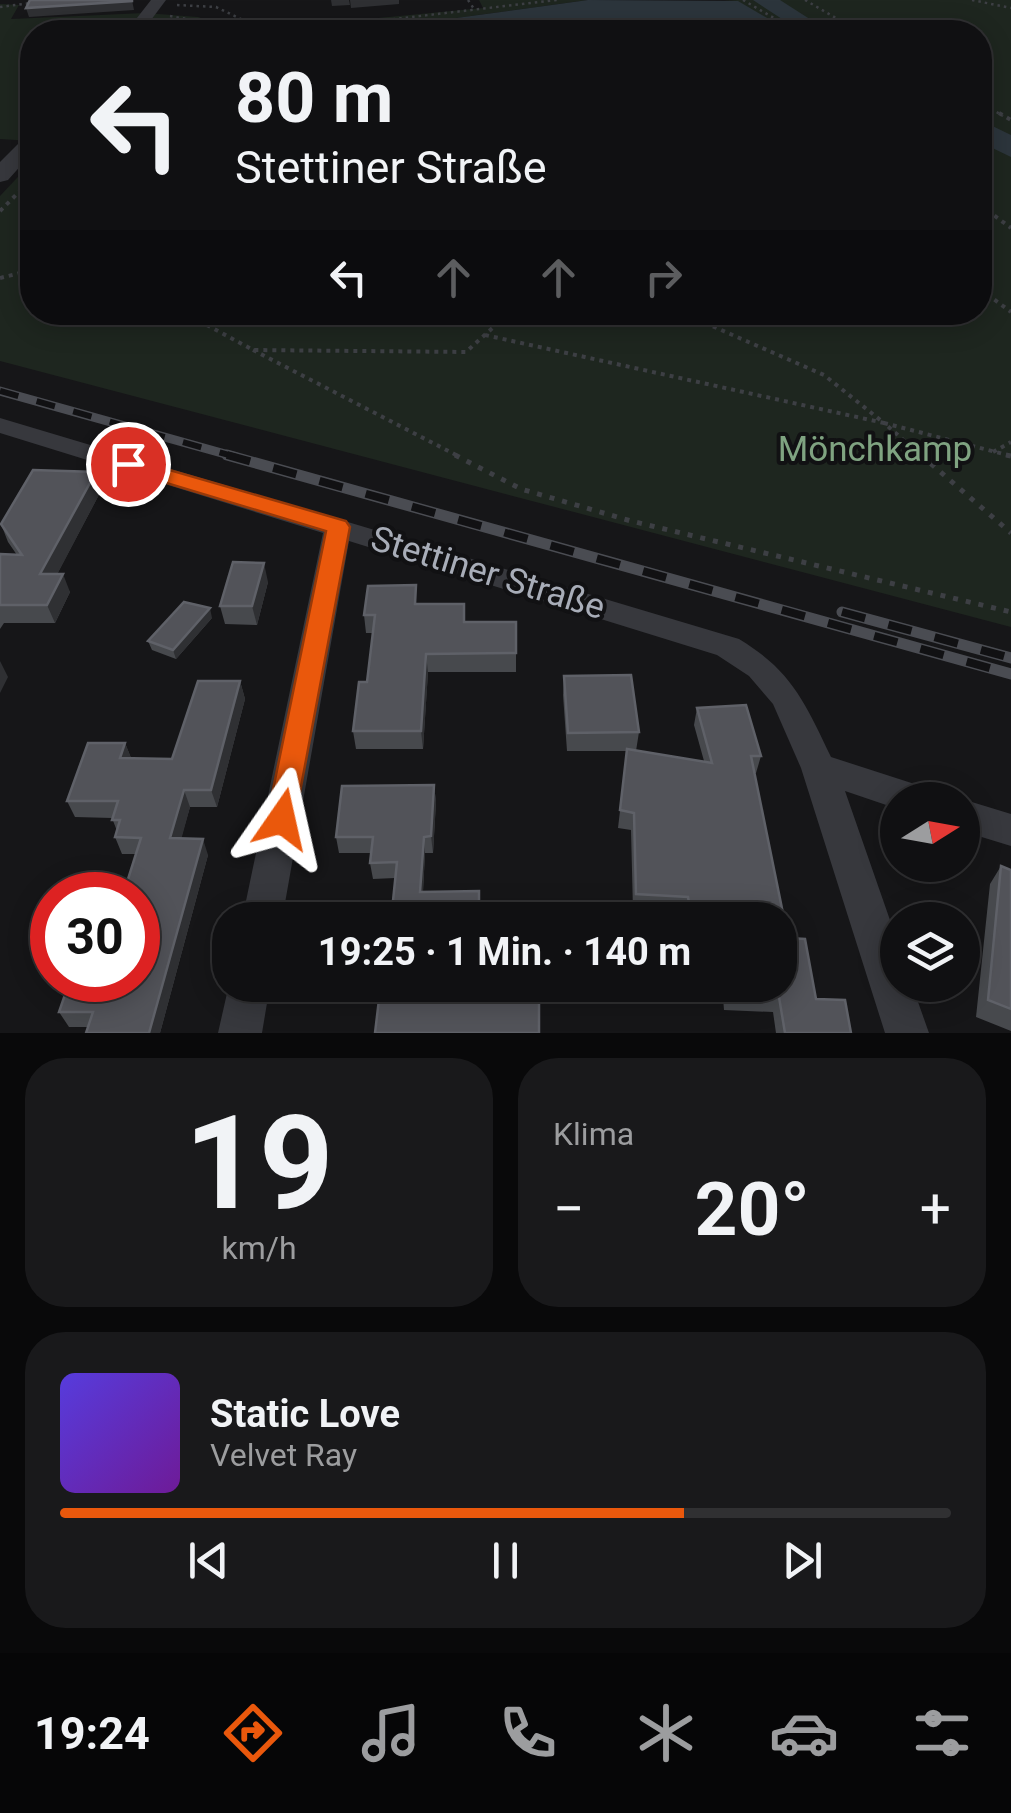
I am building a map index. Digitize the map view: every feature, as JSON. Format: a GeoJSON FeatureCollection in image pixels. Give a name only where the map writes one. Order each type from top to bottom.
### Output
{"type":"FeatureCollection","features":[{"type":"Feature","properties":{"kind":"street"},"geometry":{"type":"LineString","coordinates":[[143,20],[159,0]]}},
{"type":"Feature","properties":{"kind":"street"},"geometry":{"type":"LineString","coordinates":[[0,175],[20,154]]}},
{"type":"Feature","properties":{"kind":"street","name":"Stettiner Straße"},"geometry":{"type":"LineString","coordinates":[[3,432],[338,527],[728,647],[760,667],[786,697],[819,768],[907,1033]]}},
{"type":"Feature","properties":{"kind":"street"},"geometry":{"type":"LineString","coordinates":[[265,902],[338,527]]}},
{"type":"Feature","properties":{"kind":"street"},"geometry":{"type":"LineString","coordinates":[[819,768],[880,788]]}},
{"type":"Feature","properties":{"kind":"street"},"geometry":{"type":"LineString","coordinates":[[980,821],[1011,830]]}},
{"type":"Feature","properties":{"kind":"street"},"geometry":{"type":"LineString","coordinates":[[240,1033],[246,1002]]}},
{"type":"Feature","properties":{"kind":"path"},"geometry":{"type":"LineString","coordinates":[[159,0],[230,11],[243,20]]}},
{"type":"Feature","properties":{"kind":"path"},"geometry":{"type":"LineString","coordinates":[[468,0],[474,9]]}},
{"type":"Feature","properties":{"kind":"path"},"geometry":{"type":"LineString","coordinates":[[366,20],[557,0]]}},
{"type":"Feature","properties":{"kind":"path"},"geometry":{"type":"LineString","coordinates":[[743,0],[777,20]]}},
{"type":"Feature","properties":{"kind":"path"},"geometry":{"type":"LineString","coordinates":[[805,0],[839,20]]}},
{"type":"Feature","properties":{"kind":"path"},"geometry":{"type":"LineString","coordinates":[[972,0],[1011,8]]}},
{"type":"Feature","properties":{"kind":"path"},"geometry":{"type":"LineString","coordinates":[[0,7],[32,3]]}},
{"type":"Feature","properties":{"kind":"path"},"geometry":{"type":"LineString","coordinates":[[0,211],[20,193]]}},
{"type":"Feature","properties":{"kind":"path"},"geometry":{"type":"LineString","coordinates":[[208,325],[521,489],[632,521],[1011,612]]}},
{"type":"Feature","properties":{"kind":"path"},"geometry":{"type":"LineString","coordinates":[[253,350],[466,352],[496,325]]}},
{"type":"Feature","properties":{"kind":"path"},"geometry":{"type":"LineString","coordinates":[[710,325],[824,375],[1011,533]]}},
{"type":"Feature","properties":{"kind":"path"},"geometry":{"type":"LineString","coordinates":[[486,334],[1011,456]]}},
{"type":"Feature","properties":{"kind":"path"},"geometry":{"type":"LineString","coordinates":[[993,452],[1011,442]]}},
{"type":"Feature","properties":{"kind":"green space"},"geometry":{"type":"Polygon","coordinates":[[[479,0],[588,0],[446,20],[357,20],[483,8],[479,0]]]}},
{"type":"Feature","properties":{"kind":"green space","name":"Mönchkamp"},"geometry":{"type":"Polygon","coordinates":[[[723,0],[1011,0],[1011,627],[0,361],[0,196],[20,175],[20,325],[992,325],[992,20],[764,20],[736,1],[723,0]]]}},
{"type":"Feature","properties":{"kind":"green space"},"geometry":{"type":"Polygon","coordinates":[[[0,4],[19,5],[11,19],[145,13],[207,20],[20,20],[20,140],[0,139],[0,4]]]}},
{"type":"Feature","properties":{"kind":"shaded area"},"geometry":{"type":"Polygon","coordinates":[[[588,0],[738,1],[770,20],[446,20],[588,0]]]}},
{"type":"Feature","properties":{"kind":"building"},"geometry":{"type":"Polygon","coordinates":[[[30,0],[132,0],[132,1],[26,8],[30,0]]]}},
{"type":"Feature","properties":{"kind":"building"},"geometry":{"type":"Polygon","coordinates":[[[33,470],[96,472],[40,574],[63,574],[47,605],[0,605],[0,554],[22,555],[1,524],[33,470]]]}},
{"type":"Feature","properties":{"kind":"building"},"geometry":{"type":"Polygon","coordinates":[[[233,562],[264,563],[252,606],[220,606],[233,562]]]}},
{"type":"Feature","properties":{"kind":"building"},"geometry":{"type":"Polygon","coordinates":[[[416,585],[415,604],[464,604],[464,622],[516,622],[516,653],[426,654],[421,731],[353,731],[359,682],[367,682],[375,615],[364,615],[368,586],[416,585]]]}},
{"type":"Feature","properties":{"kind":"building"},"geometry":{"type":"Polygon","coordinates":[[[184,602],[210,608],[173,650],[148,641],[184,602]]]}},
{"type":"Feature","properties":{"kind":"building"},"geometry":{"type":"Polygon","coordinates":[[[631,675],[639,732],[568,733],[564,676],[631,675]]]}},
{"type":"Feature","properties":{"kind":"building"},"geometry":{"type":"Polygon","coordinates":[[[198,681],[240,681],[211,790],[184,790],[170,838],[203,839],[160,993],[160,872],[130,872],[141,838],[115,837],[120,820],[112,820],[118,801],[67,801],[88,743],[125,743],[120,758],[172,759],[198,681]]]}},
{"type":"Feature","properties":{"kind":"building"},"geometry":{"type":"Polygon","coordinates":[[[746,705],[761,756],[751,756],[781,902],[689,902],[688,897],[636,894],[634,813],[620,810],[627,749],[712,763],[697,708],[746,705]]]}},
{"type":"Feature","properties":{"kind":"building"},"geometry":{"type":"Polygon","coordinates":[[[434,785],[431,836],[424,837],[420,892],[479,891],[479,902],[393,902],[397,862],[370,863],[373,837],[336,837],[342,786],[434,785]]]}},
{"type":"Feature","properties":{"kind":"building"},"geometry":{"type":"Polygon","coordinates":[[[1001,866],[1011,870],[1011,1009],[988,1000],[1001,866]]]}},
{"type":"Feature","properties":{"kind":"building"},"geometry":{"type":"Polygon","coordinates":[[[797,939],[805,939],[816,999],[845,1000],[851,1033],[785,1033],[780,1002],[797,1002],[797,939]]]}},
{"type":"Feature","properties":{"kind":"building"},"geometry":{"type":"Polygon","coordinates":[[[62,1002],[158,1002],[149,1033],[86,1033],[93,1012],[59,1012],[62,1002]]]}},
{"type":"Feature","properties":{"kind":"building"},"geometry":{"type":"Polygon","coordinates":[[[379,1002],[539,1002],[539,1033],[375,1033],[379,1002]]]}},
{"type":"Feature","properties":{"kind":"waterway"},"geometry":{"type":"LineString","coordinates":[[764,0],[798,20]]}},
{"type":"Feature","properties":{"kind":"waterway"},"geometry":{"type":"LineString","coordinates":[[992,136],[1011,148]]}},
{"type":"Feature","properties":{"kind":"railway"},"geometry":{"type":"LineString","coordinates":[[0,391],[236,457]]}},
{"type":"Feature","properties":{"kind":"railway"},"geometry":{"type":"LineString","coordinates":[[227,455],[1011,674]]}},
{"type":"Feature","properties":{"kind":"railway"},"geometry":{"type":"LineString","coordinates":[[842,612],[1011,658]]}},
{"type":"Feature","properties":{"kind":"route"},"geometry":{"type":"LineString","coordinates":[[128,464],[338,527],[282,819]]}}]}
